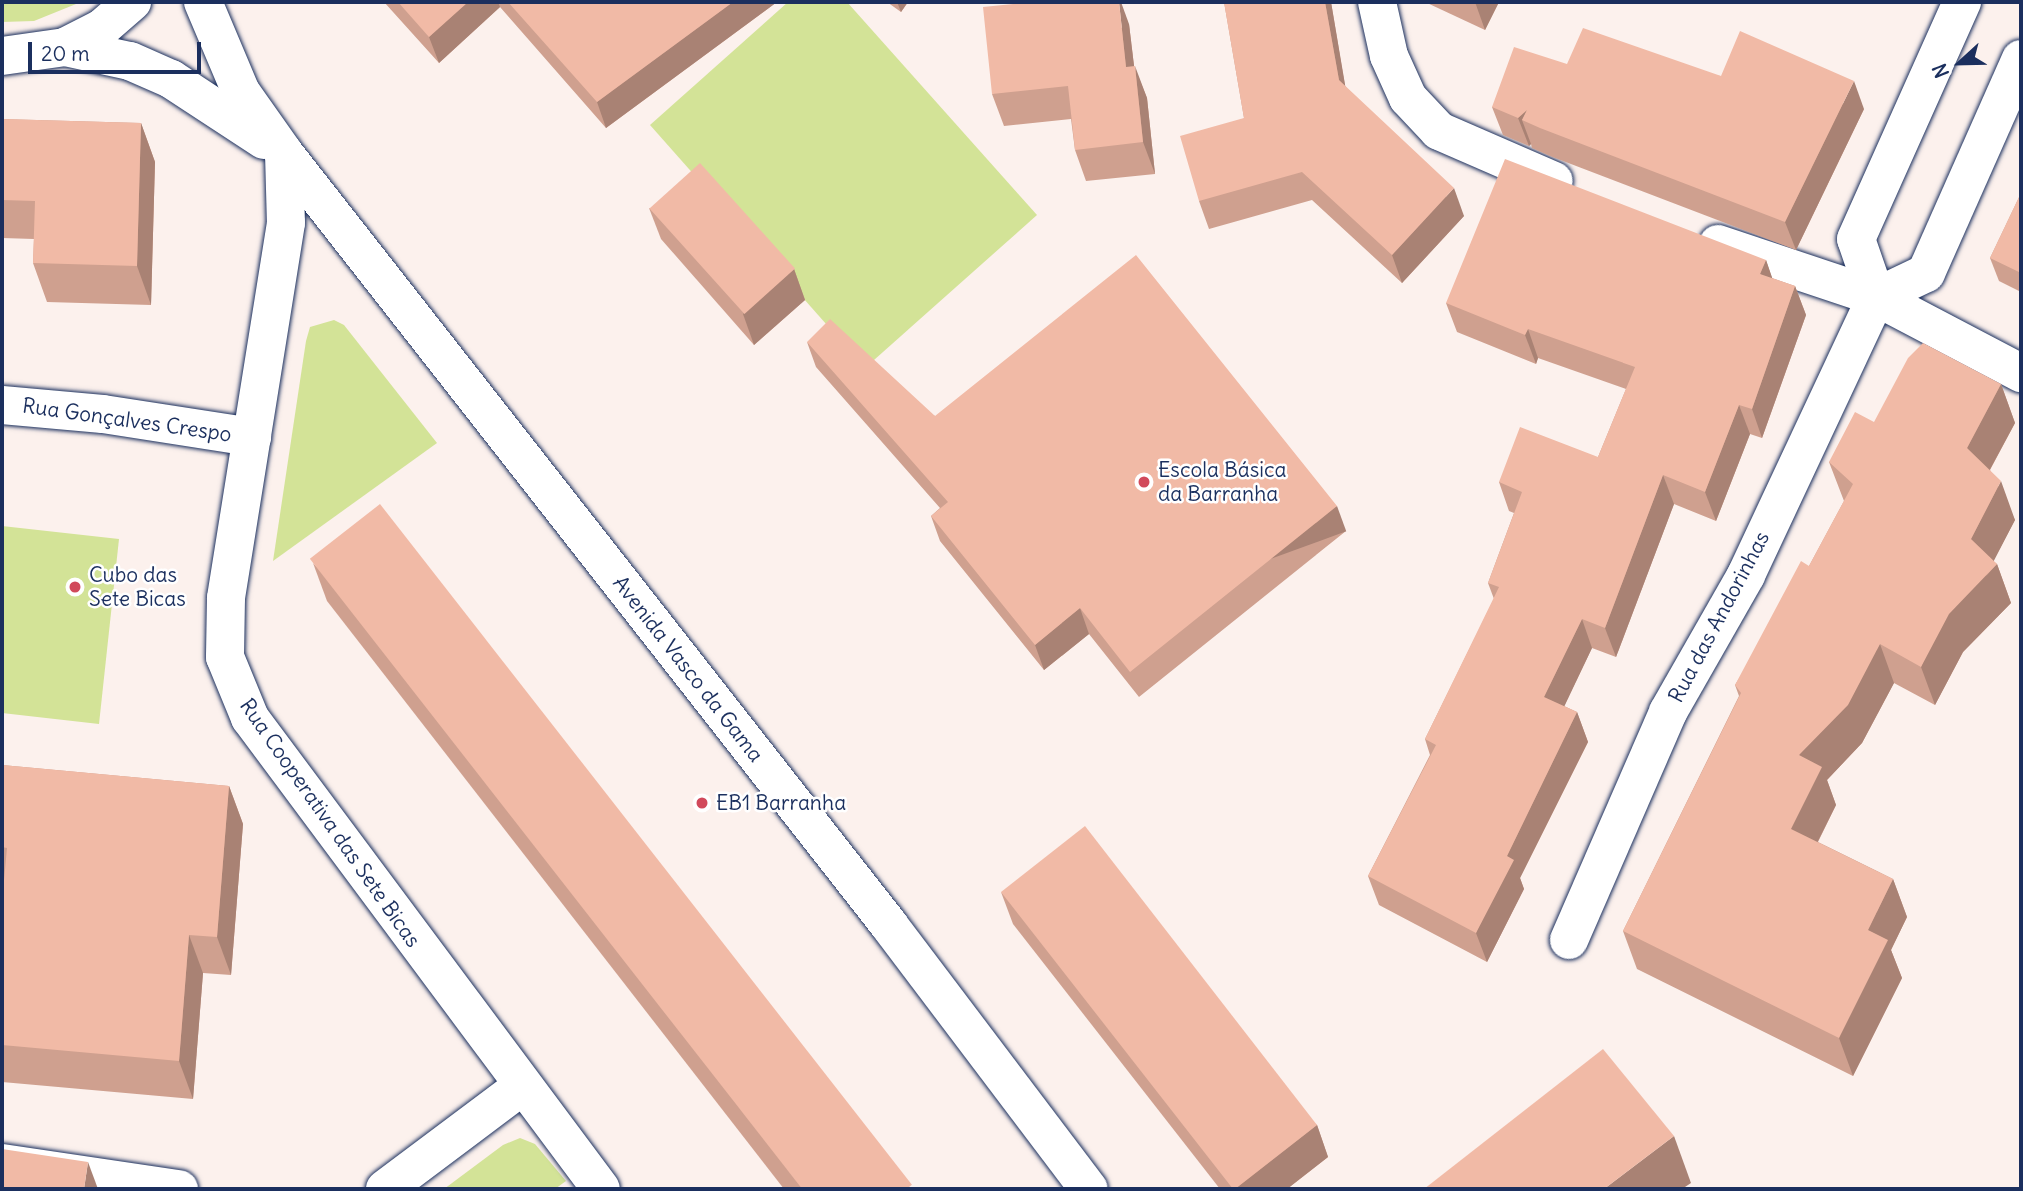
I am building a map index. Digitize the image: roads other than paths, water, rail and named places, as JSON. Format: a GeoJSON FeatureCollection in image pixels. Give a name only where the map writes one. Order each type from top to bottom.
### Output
{"type":"FeatureCollection","features":[{"type":"Feature","properties":{"kind":"street"},"geometry":{"type":"LineString","coordinates":[[2,56],[65,47],[102,28],[132,2]]}},
{"type":"Feature","properties":{"kind":"street","name":"Avenida Vasco da Gama"},"geometry":{"type":"LineString","coordinates":[[203,2],[241,92],[284,153],[889,925],[1089,1189]]}},
{"type":"Feature","properties":{"kind":"street"},"geometry":{"type":"LineString","coordinates":[[1377,2],[1389,56],[1403,87],[1439,131],[1592,195]]}},
{"type":"Feature","properties":{"kind":"street"},"geometry":{"type":"LineString","coordinates":[[1876,297],[1856,240],[1962,2]]}},
{"type":"Feature","properties":{"kind":"street","name":"Avenida Vasco da Gama"},"geometry":{"type":"LineString","coordinates":[[65,47],[130,61],[171,79],[284,153]]}},
{"type":"Feature","properties":{"kind":"street"},"geometry":{"type":"LineString","coordinates":[[1876,297],[1926,273],[2021,60]]}},
{"type":"Feature","properties":{"kind":"street","name":"Rua Cooperativa das Sete Bicas"},"geometry":{"type":"LineString","coordinates":[[284,153],[286,223],[226,598],[225,657],[234,686],[250,719],[601,1189]]}},
{"type":"Feature","properties":{"kind":"street"},"geometry":{"type":"LineString","coordinates":[[1680,229],[1792,272],[1876,297],[2021,373]]}},
{"type":"Feature","properties":{"kind":"street","name":"Rua das Andorinhas"},"geometry":{"type":"LineString","coordinates":[[1569,940],[1668,712],[1746,575],[1876,297]]}},
{"type":"Feature","properties":{"kind":"street","name":"Rua Gonçalves Crespo"},"geometry":{"type":"LineString","coordinates":[[2,405],[103,414],[252,438]]}},
{"type":"Feature","properties":{"kind":"street"},"geometry":{"type":"LineString","coordinates":[[385,1189],[522,1086]]}},
{"type":"Feature","properties":{"kind":"street"},"geometry":{"type":"LineString","coordinates":[[2,1163],[179,1189]]}},
{"type":"Feature","properties":{"kind":"place","name":"Escola Básica da Barranha"},"geometry":{"type":"Point","coordinates":[1144,482]}},
{"type":"Feature","properties":{"kind":"place","name":"Cubo das Sete Bicas"},"geometry":{"type":"Point","coordinates":[75,587]}},
{"type":"Feature","properties":{"kind":"place","name":"EB1 Barranha"},"geometry":{"type":"Point","coordinates":[702,803]}}]}
